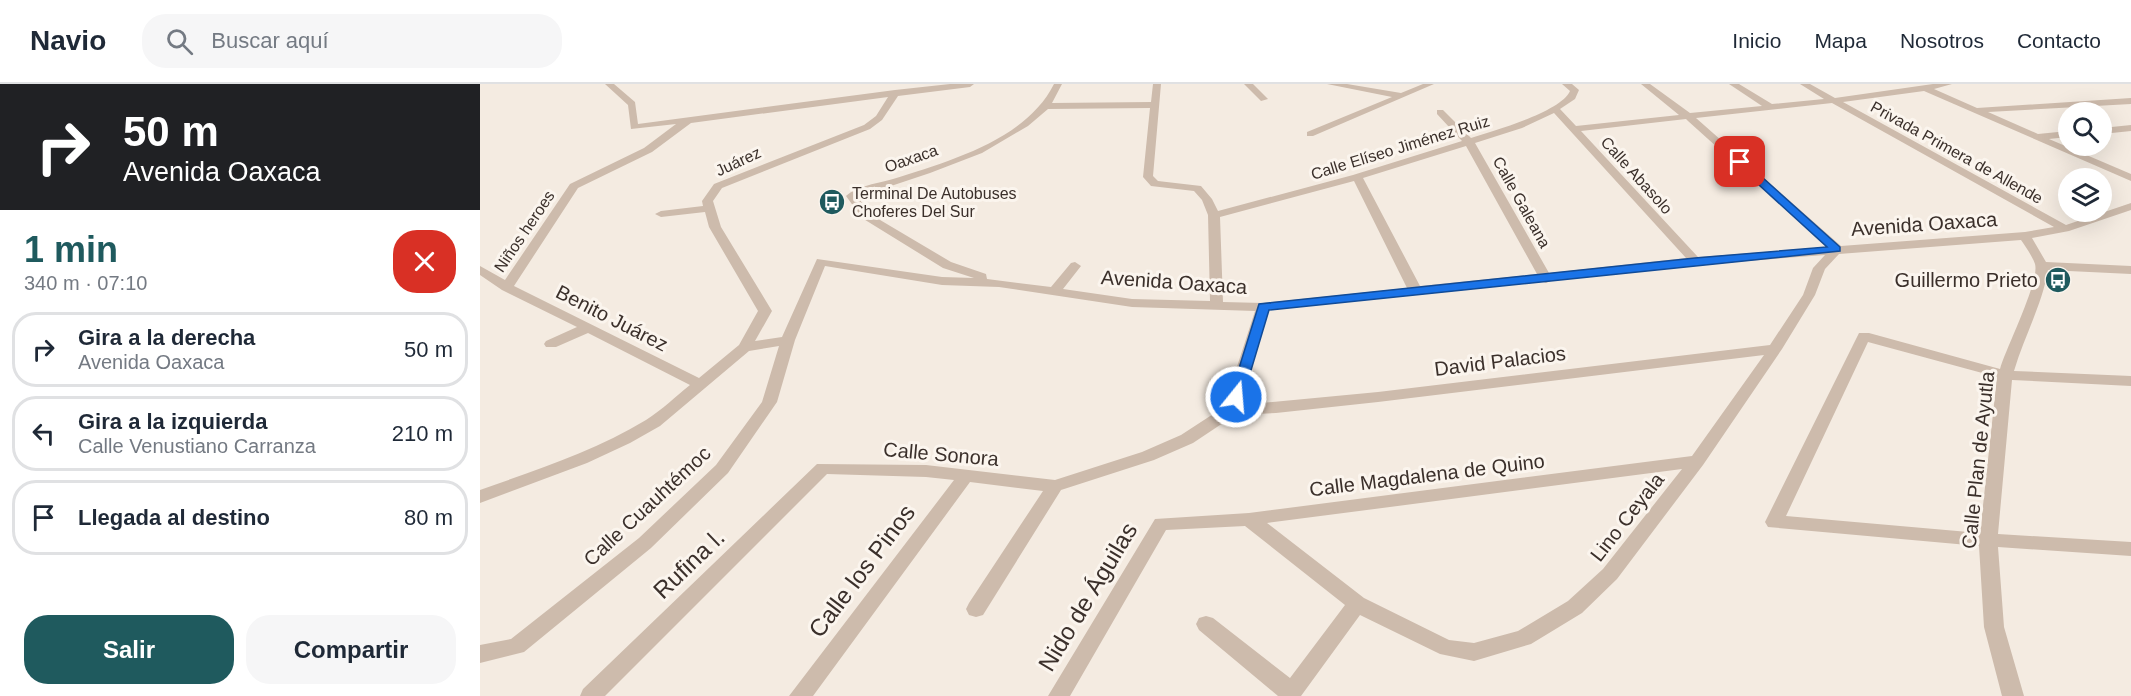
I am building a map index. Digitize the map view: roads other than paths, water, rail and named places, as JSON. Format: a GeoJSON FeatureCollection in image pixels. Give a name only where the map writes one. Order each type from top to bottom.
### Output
{"type":"FeatureCollection","features":[{"type":"Feature","properties":{"kind":"street"},"geometry":{"type":"LineString","coordinates":[[609,84],[632,104],[634,127],[970,84]]}},
{"type":"Feature","properties":{"kind":"street","name":"Oaxaca"},"geometry":{"type":"LineString","coordinates":[[999,283],[947,265],[866,216],[851,196],[953,161],[1003,138],[1046,106],[1058,84]]}},
{"type":"Feature","properties":{"kind":"street"},"geometry":{"type":"LineString","coordinates":[[1157,84],[1148,177],[1155,184],[1197,188],[1207,199],[1214,215],[1216,306]]}},
{"type":"Feature","properties":{"kind":"street"},"geometry":{"type":"LineString","coordinates":[[1248,84],[1264,99]]}},
{"type":"Feature","properties":{"kind":"street"},"geometry":{"type":"LineString","coordinates":[[1331,84],[1399,95]]}},
{"type":"Feature","properties":{"kind":"street"},"geometry":{"type":"LineString","coordinates":[[1310,134],[1430,84]]}},
{"type":"Feature","properties":{"kind":"street","name":"Calle Elíseo Jiménez Ruiz"},"geometry":{"type":"LineString","coordinates":[[1214,215],[1357,177],[1519,126],[1555,109],[1572,97],[1575,90],[1566,84]]}},
{"type":"Feature","properties":{"kind":"street"},"geometry":{"type":"LineString","coordinates":[[1645,84],[1687,116],[1837,249]]}},
{"type":"Feature","properties":{"kind":"street"},"geometry":{"type":"LineString","coordinates":[[1733,84],[1769,106]]}},
{"type":"Feature","properties":{"kind":"street","name":"Privada Primera de Allende"},"geometry":{"type":"LineString","coordinates":[[1804,84],[2065,229]]}},
{"type":"Feature","properties":{"kind":"street"},"geometry":{"type":"LineString","coordinates":[[1873,84],[1891,94]]}},
{"type":"Feature","properties":{"kind":"street"},"geometry":{"type":"LineString","coordinates":[[1574,129],[1891,94],[1948,84]]}},
{"type":"Feature","properties":{"kind":"street"},"geometry":{"type":"LineString","coordinates":[[1927,89],[2034,138],[2131,178]]}},
{"type":"Feature","properties":{"kind":"street","name":"Juárez"},"geometry":{"type":"LineString","coordinates":[[710,208],[707,201],[718,186],[867,127],[879,118],[895,93]]}},
{"type":"Feature","properties":{"kind":"street"},"geometry":{"type":"LineString","coordinates":[[1975,111],[2131,100]]}},
{"type":"Feature","properties":{"kind":"street"},"geometry":{"type":"LineString","coordinates":[[1046,106],[1156,105]]}},
{"type":"Feature","properties":{"kind":"street","name":"Calle Abasolo"},"geometry":{"type":"LineString","coordinates":[[1555,109],[1695,261]]}},
{"type":"Feature","properties":{"kind":"street","name":"Calle Galeana"},"geometry":{"type":"LineString","coordinates":[[1440,112],[1469,142],[1546,279]]}},
{"type":"Feature","properties":{"kind":"street","name":"Niños heroes"},"geometry":{"type":"LineString","coordinates":[[507,287],[574,186],[648,150],[690,119]]}},
{"type":"Feature","properties":{"kind":"street"},"geometry":{"type":"LineString","coordinates":[[2112,130],[2131,128]]}},
{"type":"Feature","properties":{"kind":"street"},"geometry":{"type":"LineString","coordinates":[[2034,138],[2058,135]]}},
{"type":"Feature","properties":{"kind":"street"},"geometry":{"type":"LineString","coordinates":[[1357,177],[1416,292]]}},
{"type":"Feature","properties":{"kind":"street","name":"Avenida Oaxaca"},"geometry":{"type":"LineString","coordinates":[[999,283],[1132,303],[1263,307],[1546,279],[1695,261],[2025,236],[2065,229],[2131,206]]}},
{"type":"Feature","properties":{"kind":"street"},"geometry":{"type":"LineString","coordinates":[[480,496],[581,459],[624,439],[654,422],[745,347],[765,311],[715,227],[710,208],[661,214]]}},
{"type":"Feature","properties":{"kind":"street"},"geometry":{"type":"LineString","coordinates":[[2025,236],[2042,266],[2131,270]]}},
{"type":"Feature","properties":{"kind":"street","name":"Lino Ceyala"},"geometry":{"type":"LineString","coordinates":[[1249,519],[1358,604],[1421,638],[1447,648],[1474,652],[1524,638],[1575,607],[1610,574],[1697,461],[1809,295],[1819,268],[1837,249]]}},
{"type":"Feature","properties":{"kind":"street","name":"Calle Cuauhtémoc"},"geometry":{"type":"LineString","coordinates":[[480,654],[517,646],[645,543],[722,469],[769,402],[788,340],[821,262],[942,281],[999,283]]}},
{"type":"Feature","properties":{"kind":"street"},"geometry":{"type":"LineString","coordinates":[[1054,291],[1075,266]]}},
{"type":"Feature","properties":{"kind":"street","name":"Calle Plan de Ayutla"},"geometry":{"type":"LineString","coordinates":[[2013,696],[1994,627],[1988,540],[2005,375],[2014,346],[2037,291],[2042,266]]}},
{"type":"Feature","properties":{"kind":"street","name":"Benito Juárez"},"geometry":{"type":"LineString","coordinates":[[480,270],[507,287],[700,384]]}},
{"type":"Feature","properties":{"kind":"street"},"geometry":{"type":"LineString","coordinates":[[976,609],[1055,486],[1148,456],[1187,439],[1231,410],[1263,307]]}},
{"type":"Feature","properties":{"kind":"street"},"geometry":{"type":"LineString","coordinates":[[551,344],[587,328]]}},
{"type":"Feature","properties":{"kind":"street"},"geometry":{"type":"LineString","coordinates":[[2131,381],[2005,375],[1864,336],[1774,522],[1988,540],[2131,549]]}},
{"type":"Feature","properties":{"kind":"street"},"geometry":{"type":"LineString","coordinates":[[745,347],[788,340]]}},
{"type":"Feature","properties":{"kind":"street","name":"David Palacios"},"geometry":{"type":"LineString","coordinates":[[1231,410],[1276,408],[1378,397],[1775,348]]}},
{"type":"Feature","properties":{"kind":"street","name":"Calle Magdalena de Quino"},"geometry":{"type":"LineString","coordinates":[[1161,524],[1249,519],[1697,461]]}},
{"type":"Feature","properties":{"kind":"street","name":"Calle Sonora"},"geometry":{"type":"LineString","coordinates":[[823,468],[926,471],[1055,486]]}},
{"type":"Feature","properties":{"kind":"street","name":"Rufina l."},"geometry":{"type":"LineString","coordinates":[[591,696],[823,468]]}},
{"type":"Feature","properties":{"kind":"street","name":"Calle los Pinos"},"geometry":{"type":"LineString","coordinates":[[800,696],[965,477]]}},
{"type":"Feature","properties":{"kind":"street","name":"Nido de Águilas"},"geometry":{"type":"LineString","coordinates":[[1059,696],[1161,524]]}},
{"type":"Feature","properties":{"kind":"street"},"geometry":{"type":"LineString","coordinates":[[1206,624],[1290,694],[1358,604]]}},
{"type":"Feature","properties":{"kind":"place","name":"Terminal De Autobuses Choferes Del Sur"},"geometry":{"type":"Point","coordinates":[832,202]}},
{"type":"Feature","properties":{"kind":"place","name":"Guillermo Prieto"},"geometry":{"type":"Point","coordinates":[2058,280]}}]}
